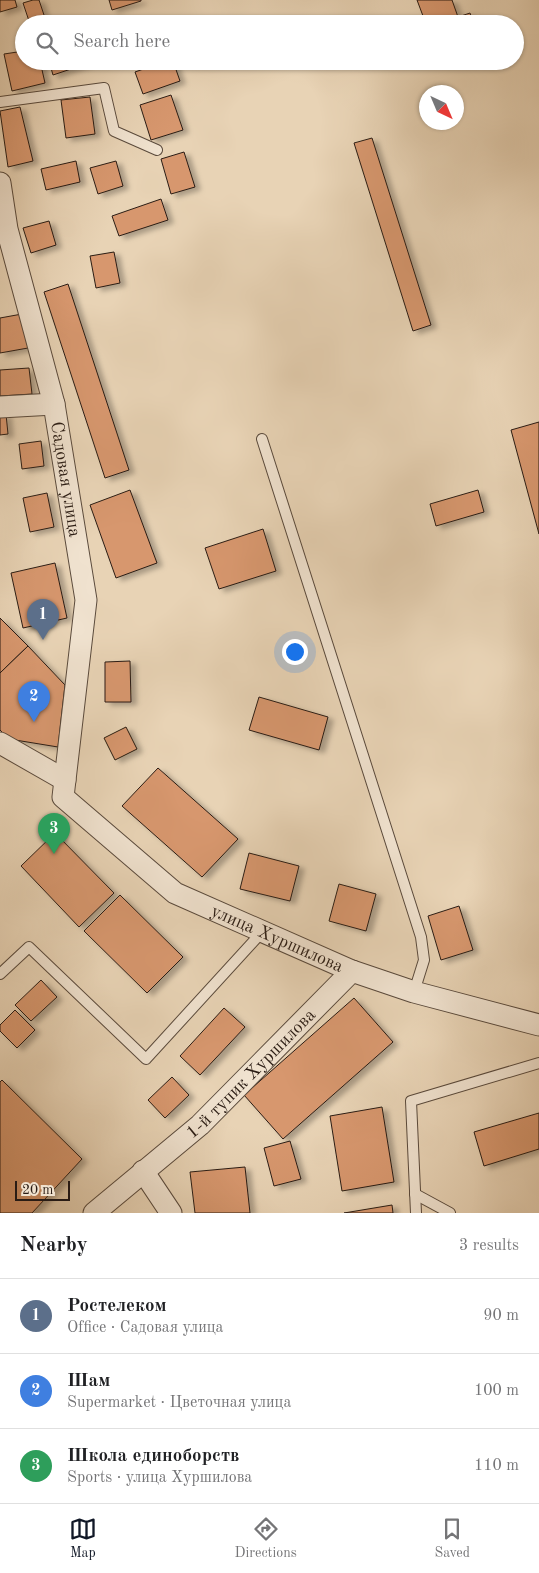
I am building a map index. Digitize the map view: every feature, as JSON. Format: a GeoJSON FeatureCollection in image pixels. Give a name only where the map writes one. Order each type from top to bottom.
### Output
{"type":"FeatureCollection","features":[{"type":"Feature","properties":{"kind":"street","name":"Садовая улица"},"geometry":{"type":"LineString","coordinates":[[0,184],[3,229],[54,404],[86,600],[65,780]]}},
{"type":"Feature","properties":{"kind":"street"},"geometry":{"type":"LineString","coordinates":[[0,407],[54,404]]}},
{"type":"Feature","properties":{"kind":"street"},"geometry":{"type":"LineString","coordinates":[[0,743],[65,780]]}},
{"type":"Feature","properties":{"kind":"street","name":"улица Хуршилова"},"geometry":{"type":"LineString","coordinates":[[65,780],[63,797],[175,893],[352,971],[414,992],[539,1024]]}},
{"type":"Feature","properties":{"kind":"street","name":"1-й тупик Хуршилова"},"geometry":{"type":"LineString","coordinates":[[94,1213],[200,1125],[352,971]]}},
{"type":"Feature","properties":{"kind":"street"},"geometry":{"type":"LineString","coordinates":[[143,1172],[171,1213]]}},
{"type":"Feature","properties":{"kind":"lane"},"geometry":{"type":"LineString","coordinates":[[0,102],[104,88],[114,131],[157,150]]}},
{"type":"Feature","properties":{"kind":"lane"},"geometry":{"type":"LineString","coordinates":[[262,439],[421,937],[424,960],[414,992]]}},
{"type":"Feature","properties":{"kind":"lane"},"geometry":{"type":"LineString","coordinates":[[0,974],[29,947],[146,1059],[263,932]]}},
{"type":"Feature","properties":{"kind":"lane"},"geometry":{"type":"LineString","coordinates":[[416,1213],[411,1101],[539,1063]]}},
{"type":"Feature","properties":{"kind":"lane"},"geometry":{"type":"LineString","coordinates":[[415,1194],[450,1213]]}},
{"type":"Feature","properties":{"kind":"building"},"geometry":{"type":"Polygon","coordinates":[[[0,0],[15,0],[17,7],[0,12],[0,0]]]}},
{"type":"Feature","properties":{"kind":"building"},"geometry":{"type":"Polygon","coordinates":[[[39,0],[44,15],[27,15],[23,3],[39,0]]]}},
{"type":"Feature","properties":{"kind":"building"},"geometry":{"type":"Polygon","coordinates":[[[109,0],[141,0],[141,1],[112,10],[109,0]]]}},
{"type":"Feature","properties":{"kind":"building"},"geometry":{"type":"Polygon","coordinates":[[[417,0],[452,0],[457,15],[423,15],[417,0]]]}},
{"type":"Feature","properties":{"kind":"building"},"geometry":{"type":"Polygon","coordinates":[[[15,52],[15,70],[42,70],[45,83],[12,91],[4,54],[15,52]]]}},
{"type":"Feature","properties":{"kind":"building"},"geometry":{"type":"Polygon","coordinates":[[[52,70],[68,70],[53,75],[52,70]]]}},
{"type":"Feature","properties":{"kind":"building"},"geometry":{"type":"Polygon","coordinates":[[[141,70],[176,70],[180,81],[143,94],[135,72],[141,70]]]}},
{"type":"Feature","properties":{"kind":"building"},"geometry":{"type":"Polygon","coordinates":[[[171,95],[183,130],[151,140],[140,105],[171,95]]]}},
{"type":"Feature","properties":{"kind":"building"},"geometry":{"type":"Polygon","coordinates":[[[90,97],[95,134],[66,138],[61,100],[90,97]]]}},
{"type":"Feature","properties":{"kind":"building"},"geometry":{"type":"Polygon","coordinates":[[[20,107],[33,161],[8,167],[0,111],[20,107]]]}},
{"type":"Feature","properties":{"kind":"building"},"geometry":{"type":"Polygon","coordinates":[[[372,138],[431,325],[413,331],[354,143],[372,138]]]}},
{"type":"Feature","properties":{"kind":"building"},"geometry":{"type":"Polygon","coordinates":[[[184,152],[195,187],[171,194],[161,159],[184,152]]]}},
{"type":"Feature","properties":{"kind":"building"},"geometry":{"type":"Polygon","coordinates":[[[76,161],[80,182],[46,190],[41,169],[76,161]]]}},
{"type":"Feature","properties":{"kind":"building"},"geometry":{"type":"Polygon","coordinates":[[[116,161],[123,186],[98,194],[90,168],[116,161]]]}},
{"type":"Feature","properties":{"kind":"building"},"geometry":{"type":"Polygon","coordinates":[[[161,199],[168,220],[119,236],[112,216],[161,199]]]}},
{"type":"Feature","properties":{"kind":"building"},"geometry":{"type":"Polygon","coordinates":[[[49,221],[56,245],[31,253],[23,228],[49,221]]]}},
{"type":"Feature","properties":{"kind":"building"},"geometry":{"type":"Polygon","coordinates":[[[114,252],[120,283],[96,288],[90,256],[114,252]]]}},
{"type":"Feature","properties":{"kind":"building"},"geometry":{"type":"Polygon","coordinates":[[[68,284],[129,470],[105,478],[44,292],[68,284]]]}},
{"type":"Feature","properties":{"kind":"building"},"geometry":{"type":"Polygon","coordinates":[[[22,314],[28,348],[0,353],[0,318],[22,314]]]}},
{"type":"Feature","properties":{"kind":"building"},"geometry":{"type":"Polygon","coordinates":[[[29,368],[32,394],[0,396],[0,370],[29,368]]]}},
{"type":"Feature","properties":{"kind":"building"},"geometry":{"type":"Polygon","coordinates":[[[6,414],[8,434],[0,435],[0,415],[6,414]]]}},
{"type":"Feature","properties":{"kind":"building"},"geometry":{"type":"Polygon","coordinates":[[[539,422],[539,534],[511,430],[539,422]]]}},
{"type":"Feature","properties":{"kind":"building"},"geometry":{"type":"Polygon","coordinates":[[[41,441],[44,466],[22,469],[19,444],[41,441]]]}},
{"type":"Feature","properties":{"kind":"building"},"geometry":{"type":"Polygon","coordinates":[[[130,490],[157,563],[116,578],[90,505],[130,490]]]}},
{"type":"Feature","properties":{"kind":"building"},"geometry":{"type":"Polygon","coordinates":[[[478,490],[484,512],[436,526],[430,504],[478,490]]]}},
{"type":"Feature","properties":{"kind":"building"},"geometry":{"type":"Polygon","coordinates":[[[47,493],[54,527],[30,532],[23,498],[47,493]]]}},
{"type":"Feature","properties":{"kind":"building"},"geometry":{"type":"Polygon","coordinates":[[[263,529],[276,571],[219,589],[205,548],[263,529]]]}},
{"type":"Feature","properties":{"kind":"building"},"geometry":{"type":"Polygon","coordinates":[[[55,563],[67,618],[23,628],[11,573],[55,563]]]}},
{"type":"Feature","properties":{"kind":"building"},"geometry":{"type":"Polygon","coordinates":[[[0,618],[28,646],[0,673],[0,618]]]}},
{"type":"Feature","properties":{"kind":"building"},"geometry":{"type":"Polygon","coordinates":[[[28,646],[65,685],[58,747],[9,739],[0,730],[0,673],[28,646]]]}},
{"type":"Feature","properties":{"kind":"building"},"geometry":{"type":"Polygon","coordinates":[[[130,661],[131,702],[105,702],[105,662],[130,661]]]}},
{"type":"Feature","properties":{"kind":"building"},"geometry":{"type":"Polygon","coordinates":[[[259,697],[328,717],[319,750],[249,730],[259,697]]]}},
{"type":"Feature","properties":{"kind":"building"},"geometry":{"type":"Polygon","coordinates":[[[126,727],[137,749],[115,760],[104,738],[126,727]]]}},
{"type":"Feature","properties":{"kind":"building"},"geometry":{"type":"Polygon","coordinates":[[[158,768],[238,839],[202,877],[122,806],[158,768]]]}},
{"type":"Feature","properties":{"kind":"building"},"geometry":{"type":"Polygon","coordinates":[[[55,833],[114,893],[79,927],[21,866],[55,833]]]}},
{"type":"Feature","properties":{"kind":"building"},"geometry":{"type":"Polygon","coordinates":[[[249,853],[299,866],[290,901],[240,889],[249,853]]]}},
{"type":"Feature","properties":{"kind":"building"},"geometry":{"type":"Polygon","coordinates":[[[339,884],[376,894],[366,931],[329,921],[339,884]]]}},
{"type":"Feature","properties":{"kind":"building"},"geometry":{"type":"Polygon","coordinates":[[[120,895],[183,957],[147,993],[84,931],[120,895]]]}},
{"type":"Feature","properties":{"kind":"building"},"geometry":{"type":"Polygon","coordinates":[[[459,906],[473,950],[441,960],[428,916],[459,906]]]}},
{"type":"Feature","properties":{"kind":"building"},"geometry":{"type":"Polygon","coordinates":[[[41,980],[57,997],[31,1021],[15,1005],[41,980]]]}},
{"type":"Feature","properties":{"kind":"building"},"geometry":{"type":"Polygon","coordinates":[[[354,998],[393,1042],[283,1139],[244,1095],[354,998]]]}},
{"type":"Feature","properties":{"kind":"building"},"geometry":{"type":"Polygon","coordinates":[[[224,1008],[245,1027],[200,1075],[180,1056],[224,1008]]]}},
{"type":"Feature","properties":{"kind":"building"},"geometry":{"type":"Polygon","coordinates":[[[15,1010],[35,1030],[17,1048],[0,1031],[0,1025],[15,1010]]]}},
{"type":"Feature","properties":{"kind":"building"},"geometry":{"type":"Polygon","coordinates":[[[172,1077],[189,1095],[165,1118],[148,1100],[172,1077]]]}},
{"type":"Feature","properties":{"kind":"building"},"geometry":{"type":"Polygon","coordinates":[[[2,1080],[82,1159],[32,1213],[0,1213],[0,1082],[2,1080]]]}},
{"type":"Feature","properties":{"kind":"building"},"geometry":{"type":"Polygon","coordinates":[[[382,1107],[394,1182],[342,1191],[330,1116],[382,1107]]]}},
{"type":"Feature","properties":{"kind":"building"},"geometry":{"type":"Polygon","coordinates":[[[539,1113],[539,1149],[484,1166],[474,1132],[539,1113]]]}},
{"type":"Feature","properties":{"kind":"building"},"geometry":{"type":"Polygon","coordinates":[[[290,1141],[301,1179],[274,1186],[264,1148],[290,1141]]]}},
{"type":"Feature","properties":{"kind":"building"},"geometry":{"type":"Polygon","coordinates":[[[245,1167],[250,1213],[195,1213],[190,1172],[245,1167]]]}},
{"type":"Feature","properties":{"kind":"building"},"geometry":{"type":"Polygon","coordinates":[[[392,1205],[393,1213],[344,1213],[392,1205]]]}},
{"type":"Feature","properties":{"kind":"place","name":"Ростелеком"},"geometry":{"type":"Point","coordinates":[43,640]}},
{"type":"Feature","properties":{"kind":"place","name":"Шам"},"geometry":{"type":"Point","coordinates":[34,722]}},
{"type":"Feature","properties":{"kind":"place","name":"Школа единоборств"},"geometry":{"type":"Point","coordinates":[54,854]}}]}
